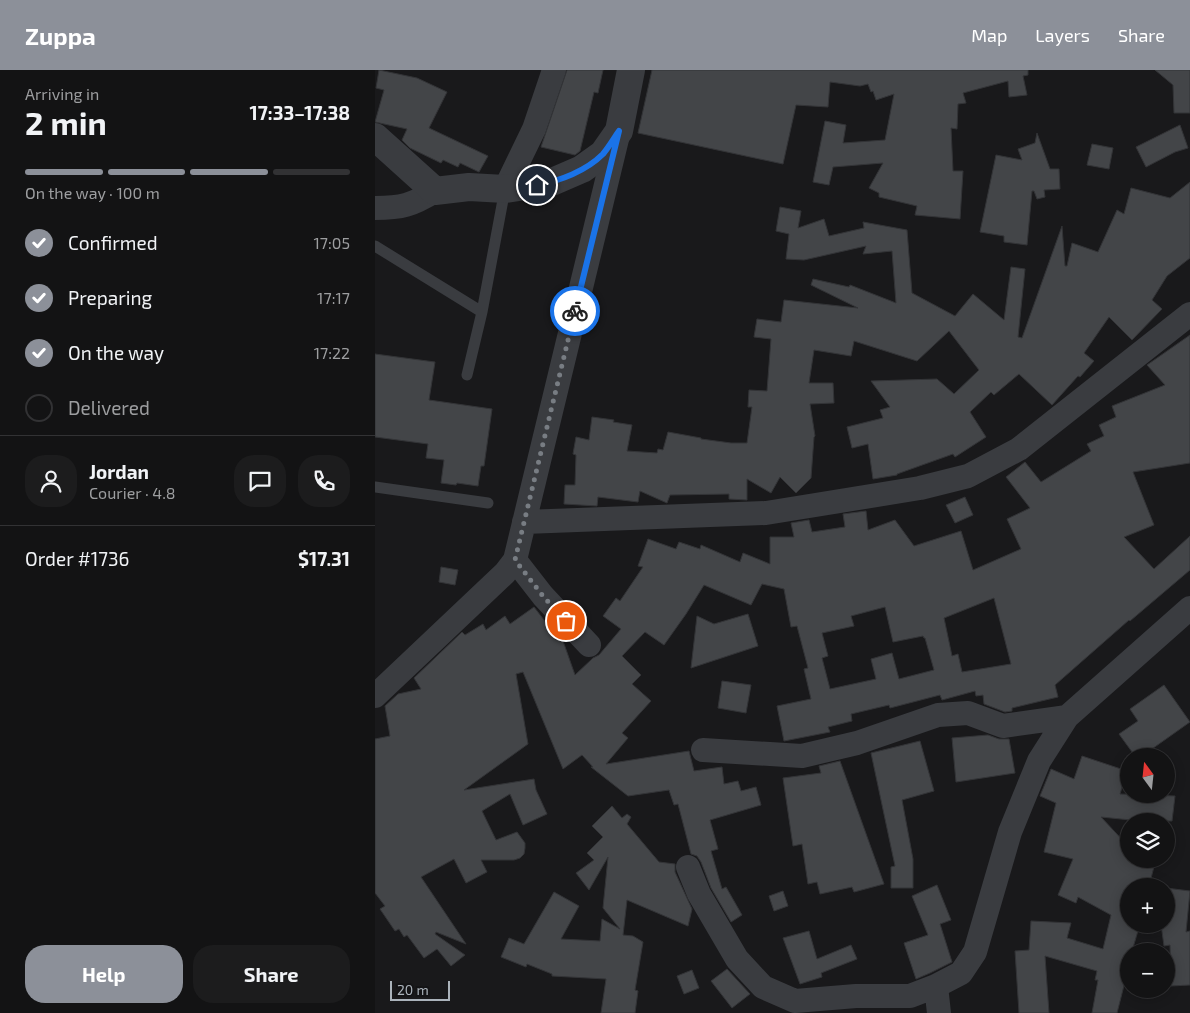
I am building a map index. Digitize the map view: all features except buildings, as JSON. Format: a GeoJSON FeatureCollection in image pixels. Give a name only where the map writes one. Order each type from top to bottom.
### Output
{"type":"FeatureCollection","features":[{"type":"Feature","properties":{"kind":"street"},"geometry":{"type":"LineString","coordinates":[[505,189],[534,130],[553,70]]}},
{"type":"Feature","properties":{"kind":"street"},"geometry":{"type":"LineString","coordinates":[[375,696],[499,579],[512,566],[515,560],[619,131],[631,70]]}},
{"type":"Feature","properties":{"kind":"street"},"geometry":{"type":"LineString","coordinates":[[375,208],[401,207],[413,204],[435,192],[469,187],[505,189],[552,182],[582,169],[603,154],[619,131]]}},
{"type":"Feature","properties":{"kind":"street"},"geometry":{"type":"LineString","coordinates":[[375,137],[435,192]]}},
{"type":"Feature","properties":{"kind":"street"},"geometry":{"type":"LineString","coordinates":[[524,522],[766,513],[920,488],[967,476],[1019,449],[1190,314]]}},
{"type":"Feature","properties":{"kind":"street"},"geometry":{"type":"LineString","coordinates":[[515,560],[543,596],[589,645]]}},
{"type":"Feature","properties":{"kind":"street"},"geometry":{"type":"LineString","coordinates":[[688,867],[699,894],[737,959],[763,987],[795,1001],[856,996],[910,996],[936,986],[961,973],[975,952],[1010,832],[1039,761],[1067,717],[1190,608]]}},
{"type":"Feature","properties":{"kind":"street"},"geometry":{"type":"LineString","coordinates":[[703,750],[803,756],[857,743],[938,715],[968,713],[1003,726],[1067,717]]}},
{"type":"Feature","properties":{"kind":"street"},"geometry":{"type":"LineString","coordinates":[[936,986],[939,1013]]}},
{"type":"Feature","properties":{"kind":"lane"},"geometry":{"type":"LineString","coordinates":[[467,375],[482,312],[505,189]]}},
{"type":"Feature","properties":{"kind":"lane"},"geometry":{"type":"LineString","coordinates":[[375,246],[482,312]]}},
{"type":"Feature","properties":{"kind":"lane"},"geometry":{"type":"LineString","coordinates":[[375,487],[488,503]]}},
{"type":"Feature","properties":{"kind":"way so far"},"geometry":{"type":"LineString","coordinates":[[566,621],[543,596],[515,560],[575,311]]}},
{"type":"Feature","properties":{"kind":"route"},"geometry":{"type":"LineString","coordinates":[[537,185],[552,182],[582,169],[603,154],[619,131],[575,311]]}}]}
